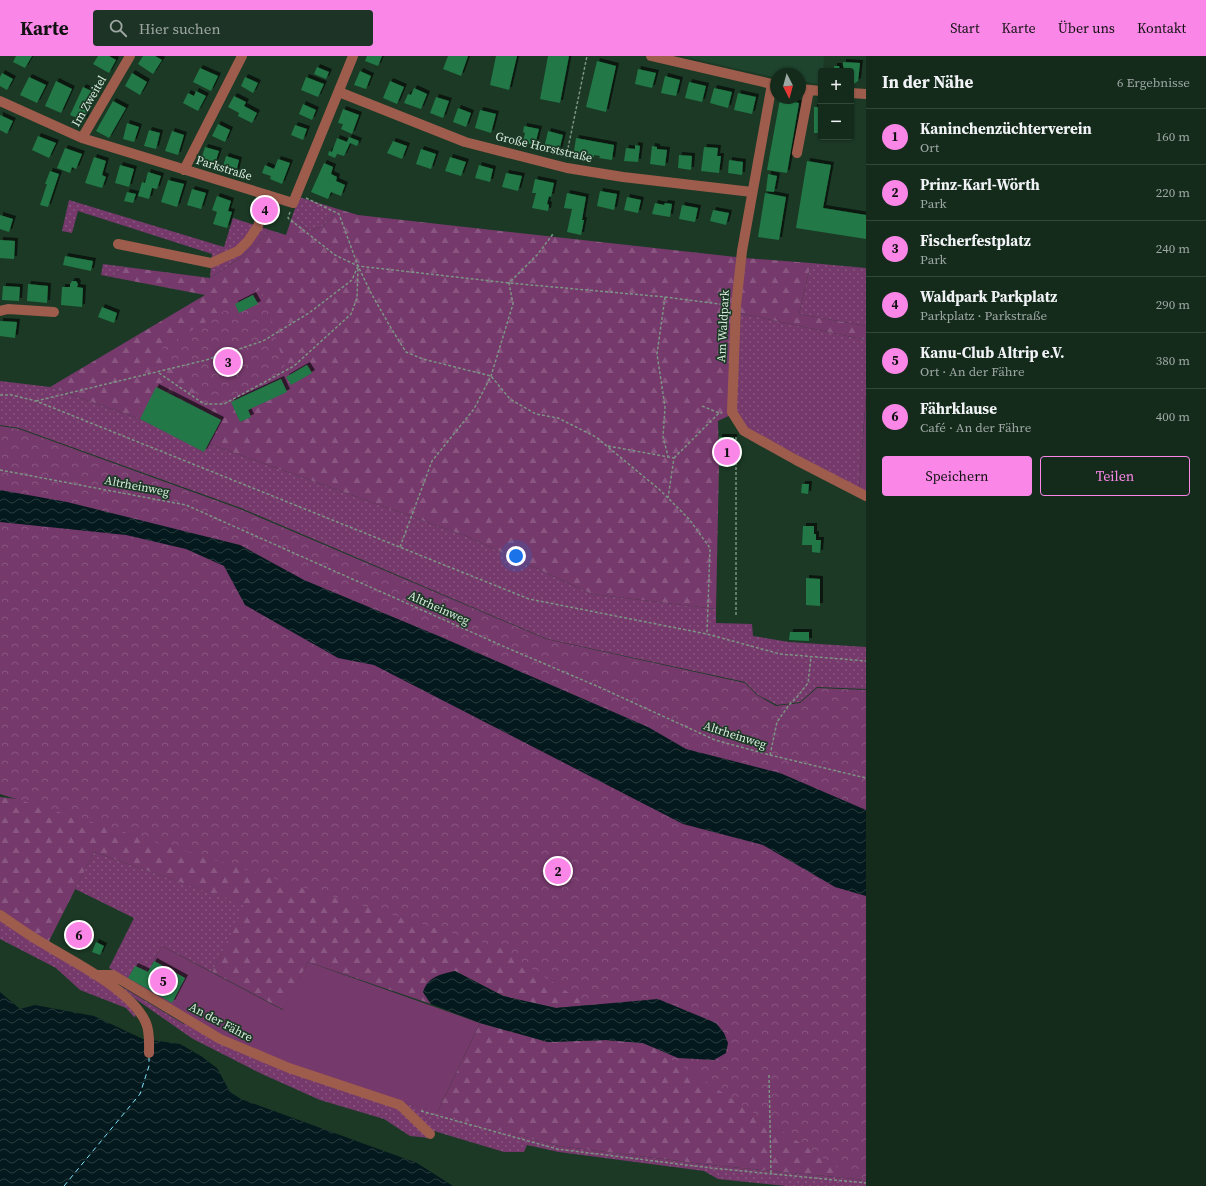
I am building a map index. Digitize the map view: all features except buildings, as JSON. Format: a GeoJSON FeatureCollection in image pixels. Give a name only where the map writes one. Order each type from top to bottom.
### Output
{"type":"FeatureCollection","features":[{"type":"Feature","properties":{"kind":"street","name":"Im Zweitel"},"geometry":{"type":"LineString","coordinates":[[82,138],[130,56]]}},
{"type":"Feature","properties":{"kind":"street"},"geometry":{"type":"LineString","coordinates":[[184,170],[242,56]]}},
{"type":"Feature","properties":{"kind":"street"},"geometry":{"type":"LineString","coordinates":[[293,203],[353,56]]}},
{"type":"Feature","properties":{"kind":"street"},"geometry":{"type":"LineString","coordinates":[[651,56],[770,83]]}},
{"type":"Feature","properties":{"kind":"street"},"geometry":{"type":"LineString","coordinates":[[806,89],[818,91]]}},
{"type":"Feature","properties":{"kind":"street","name":"Große Horststraße"},"geometry":{"type":"LineString","coordinates":[[338,92],[465,142],[567,168],[623,177],[752,192]]}},
{"type":"Feature","properties":{"kind":"street"},"geometry":{"type":"LineString","coordinates":[[854,93],[866,94]]}},
{"type":"Feature","properties":{"kind":"street","name":"Parkstraße"},"geometry":{"type":"LineString","coordinates":[[0,101],[82,138],[293,203]]}},
{"type":"Feature","properties":{"kind":"street","name":"Am Waldpark"},"geometry":{"type":"LineString","coordinates":[[734,415],[736,306],[742,251],[770,104]]}},
{"type":"Feature","properties":{"kind":"street"},"geometry":{"type":"LineString","coordinates":[[797,153],[802,104]]}},
{"type":"Feature","properties":{"kind":"street"},"geometry":{"type":"LineString","coordinates":[[118,244],[211,263],[238,251],[248,241],[258,226],[268,195]]}},
{"type":"Feature","properties":{"kind":"street"},"geometry":{"type":"LineString","coordinates":[[0,311],[8,309],[54,312]]}},
{"type":"Feature","properties":{"kind":"street"},"geometry":{"type":"LineString","coordinates":[[734,415],[744,431],[866,496]]}},
{"type":"Feature","properties":{"kind":"street","name":"An der Fähre"},"geometry":{"type":"LineString","coordinates":[[0,915],[95,975],[113,975],[220,1039],[289,1068],[400,1105]]}},
{"type":"Feature","properties":{"kind":"street"},"geometry":{"type":"LineString","coordinates":[[95,975],[109,983],[133,1004],[146,1022],[149,1037],[149,1053]]}},
{"type":"Feature","properties":{"kind":"street"},"geometry":{"type":"LineString","coordinates":[[400,1105],[430,1134]]}},
{"type":"Feature","properties":{"kind":"path"},"geometry":{"type":"LineString","coordinates":[[567,168],[565,162],[587,56]]}},
{"type":"Feature","properties":{"kind":"path"},"geometry":{"type":"LineString","coordinates":[[297,193],[339,214],[358,266],[371,293],[406,352],[423,359],[491,376],[510,399],[536,414],[558,418],[596,437],[668,498],[689,519],[710,548],[706,634]]}},
{"type":"Feature","properties":{"kind":"path"},"geometry":{"type":"LineString","coordinates":[[293,203],[288,218],[335,255],[358,266],[509,284],[665,297],[736,306]]}},
{"type":"Feature","properties":{"kind":"path"},"geometry":{"type":"LineString","coordinates":[[509,284],[537,255],[553,234]]}},
{"type":"Feature","properties":{"kind":"path"},"geometry":{"type":"LineString","coordinates":[[36,401],[206,360],[263,341],[309,313],[352,280],[358,266]]}},
{"type":"Feature","properties":{"kind":"path"},"geometry":{"type":"LineString","coordinates":[[158,372],[204,404],[224,404],[294,366],[351,314],[357,298],[358,266]]}},
{"type":"Feature","properties":{"kind":"path"},"geometry":{"type":"LineString","coordinates":[[400,547],[432,461],[474,410],[491,376],[514,304],[509,284]]}},
{"type":"Feature","properties":{"kind":"path"},"geometry":{"type":"LineString","coordinates":[[665,297],[657,354],[665,407],[663,437],[668,456]]}},
{"type":"Feature","properties":{"kind":"path"},"geometry":{"type":"LineString","coordinates":[[0,395],[36,401],[529,599],[706,634],[780,654],[866,661]]}},
{"type":"Feature","properties":{"kind":"path"},"geometry":{"type":"LineString","coordinates":[[702,406],[719,413],[734,415],[736,617]]}},
{"type":"Feature","properties":{"kind":"path"},"geometry":{"type":"LineString","coordinates":[[668,498],[674,458],[719,413]]}},
{"type":"Feature","properties":{"kind":"path"},"geometry":{"type":"LineString","coordinates":[[608,446],[674,458]]}},
{"type":"Feature","properties":{"kind":"path","name":"Altrheinweg"},"geometry":{"type":"LineString","coordinates":[[0,470],[186,505],[498,644],[599,687],[715,740],[866,778]]}},
{"type":"Feature","properties":{"kind":"path"},"geometry":{"type":"LineString","coordinates":[[770,755],[777,722],[808,683],[811,656]]}},
{"type":"Feature","properties":{"kind":"path"},"geometry":{"type":"LineString","coordinates":[[769,1075],[771,1174]]}},
{"type":"Feature","properties":{"kind":"path"},"geometry":{"type":"LineString","coordinates":[[400,1105],[557,1149],[771,1174],[866,1183]]}},
{"type":"Feature","properties":{"kind":"shaded area"},"geometry":{"type":"Polygon","coordinates":[[[682,56],[824,56],[823,68],[818,68],[818,84],[806,82],[806,68],[770,68],[770,77],[682,56]]]}},
{"type":"Feature","properties":{"kind":"green space"},"geometry":{"type":"Polygon","coordinates":[[[299,197],[338,209],[323,226],[310,231],[292,217],[299,197]]]}},
{"type":"Feature","properties":{"kind":"green space"},"geometry":{"type":"Polygon","coordinates":[[[69,200],[224,247],[233,218],[270,230],[243,256],[210,278],[212,254],[78,211],[72,233],[62,231],[69,200]]]}},
{"type":"Feature","properties":{"kind":"green space"},"geometry":{"type":"Polygon","coordinates":[[[338,209],[358,215],[745,258],[811,263],[799,314],[866,326],[866,340],[739,313],[735,413],[718,421],[719,466],[716,609],[592,594],[466,536],[50,387],[205,295],[111,277],[126,267],[210,278],[243,256],[270,230],[286,235],[292,217],[310,231],[323,226],[338,209]]]}},
{"type":"Feature","properties":{"kind":"green space"},"geometry":{"type":"Polygon","coordinates":[[[811,263],[866,268],[866,326],[799,314],[811,263]]]}},
{"type":"Feature","properties":{"kind":"green space"},"geometry":{"type":"Polygon","coordinates":[[[103,264],[126,267],[111,277],[101,275],[103,264]]]}},
{"type":"Feature","properties":{"kind":"green space"},"geometry":{"type":"Polygon","coordinates":[[[261,289],[288,377],[209,410],[162,348],[261,289]]]}},
{"type":"Feature","properties":{"kind":"green space"},"geometry":{"type":"Polygon","coordinates":[[[739,313],[866,340],[866,396],[859,489],[747,428],[735,413],[739,313]]]}},
{"type":"Feature","properties":{"kind":"green space"},"geometry":{"type":"Polygon","coordinates":[[[0,381],[50,387],[466,536],[592,594],[716,609],[716,623],[752,624],[753,636],[789,642],[866,647],[866,689],[817,687],[800,702],[777,705],[758,695],[745,682],[547,639],[241,508],[19,428],[0,425],[0,381]]]}},
{"type":"Feature","properties":{"kind":"green space"},"geometry":{"type":"Polygon","coordinates":[[[866,396],[866,492],[859,489],[866,396]]]}},
{"type":"Feature","properties":{"kind":"green space"},"geometry":{"type":"Polygon","coordinates":[[[0,426],[19,429],[240,509],[546,639],[745,683],[757,695],[776,706],[800,703],[817,688],[866,690],[866,1179],[854,1178],[500,948],[0,794],[0,426]]]}},
{"type":"Feature","properties":{"kind":"green space"},"geometry":{"type":"Polygon","coordinates":[[[0,797],[866,896],[866,1180],[711,1165],[558,1146],[437,1113],[480,1023],[548,1042],[606,1040],[643,1043],[678,1058],[658,999],[556,1008],[503,996],[455,971],[423,992],[431,1004],[308,962],[284,1010],[212,972],[245,905],[94,852],[48,943],[0,912],[0,797]]]}},
{"type":"Feature","properties":{"kind":"green space"},"geometry":{"type":"Polygon","coordinates":[[[94,852],[246,905],[212,972],[162,946],[140,986],[109,968],[134,918],[75,889],[94,852]]]}},
{"type":"Feature","properties":{"kind":"green space"},"geometry":{"type":"Polygon","coordinates":[[[0,920],[107,986],[127,1004],[136,1016],[134,1017],[126,1008],[80,990],[56,968],[0,939],[0,920]]]}},
{"type":"Feature","properties":{"kind":"green space"},"geometry":{"type":"Polygon","coordinates":[[[162,946],[283,1010],[308,962],[480,1023],[437,1113],[291,1065],[225,1037],[140,986],[162,946]]]}},
{"type":"Feature","properties":{"kind":"green space"},"geometry":{"type":"Polygon","coordinates":[[[119,985],[184,1024],[189,1016],[401,1102],[558,1146],[711,1165],[866,1180],[866,1186],[786,1186],[718,1179],[704,1171],[559,1152],[527,1145],[524,1152],[504,1152],[434,1131],[429,1138],[410,1136],[384,1119],[320,1100],[262,1074],[193,1039],[137,1000],[119,985]]]}},
{"type":"Feature","properties":{"kind":"water"},"geometry":{"type":"Polygon","coordinates":[[[0,490],[67,502],[240,545],[304,580],[441,637],[648,727],[686,749],[780,773],[866,810],[866,896],[835,887],[763,845],[683,824],[374,665],[338,658],[245,605],[224,566],[186,549],[126,535],[0,522],[0,490]]]}},
{"type":"Feature","properties":{"kind":"water"},"geometry":{"type":"Polygon","coordinates":[[[455,971],[503,996],[556,1008],[658,999],[716,1023],[724,1033],[728,1043],[726,1053],[714,1060],[678,1058],[643,1043],[606,1040],[548,1042],[480,1023],[431,1004],[423,992],[428,983],[435,977],[444,973],[455,971]]]}},
{"type":"Feature","properties":{"kind":"water"},"geometry":{"type":"Polygon","coordinates":[[[0,992],[20,1009],[35,1005],[94,1016],[145,1040],[180,1044],[201,1056],[217,1068],[230,1092],[241,1099],[417,1163],[453,1186],[0,1186],[0,992]]]}},
{"type":"Feature","properties":{"kind":"ferry route"},"geometry":{"type":"LineString","coordinates":[[64,1186],[140,1094],[149,1066],[149,1058]]}},
{"type":"Feature","properties":{"kind":"place","name":"Waldpark Parkplatz"},"geometry":{"type":"Point","coordinates":[265,210]}},
{"type":"Feature","properties":{"kind":"place","name":"Fischerfestplatz"},"geometry":{"type":"Point","coordinates":[228,362]}},
{"type":"Feature","properties":{"kind":"place","name":"Kaninchenzüchterverein"},"geometry":{"type":"Point","coordinates":[727,452]}},
{"type":"Feature","properties":{"kind":"place","name":"Prinz-Karl-Wörth"},"geometry":{"type":"Point","coordinates":[558,871]}},
{"type":"Feature","properties":{"kind":"place","name":"Fährklause"},"geometry":{"type":"Point","coordinates":[79,935]}},
{"type":"Feature","properties":{"kind":"place","name":"Kanu-Club Altrip e.V."},"geometry":{"type":"Point","coordinates":[163,981]}}]}
